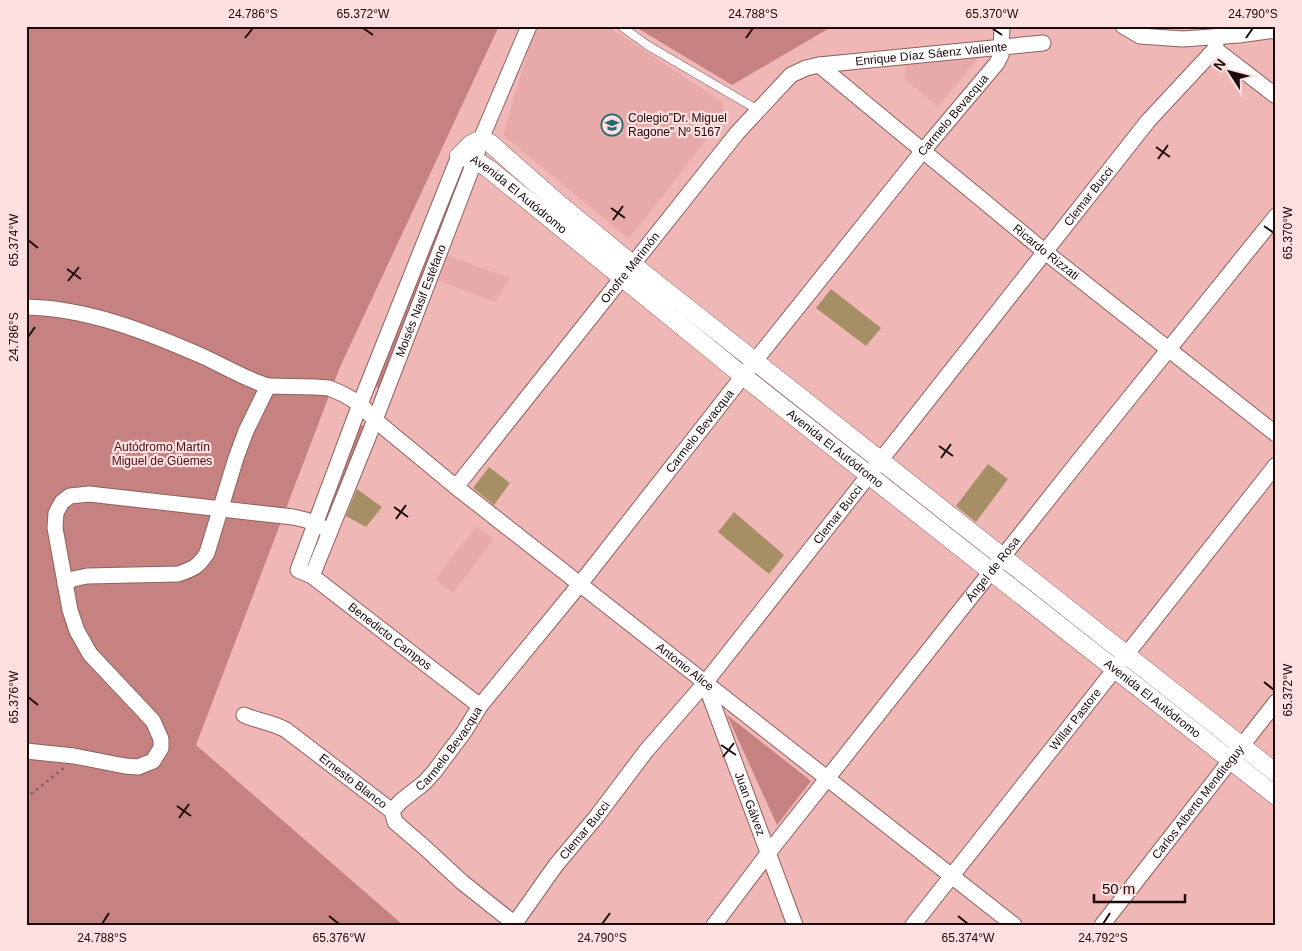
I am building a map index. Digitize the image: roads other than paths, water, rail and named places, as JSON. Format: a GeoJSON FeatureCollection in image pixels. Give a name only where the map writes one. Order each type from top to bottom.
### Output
{"type":"FeatureCollection","features":[{"type":"Feature","properties":{"kind":"street"},"geometry":{"type":"LineString","coordinates":[[481,140],[529,26]]}},
{"type":"Feature","properties":{"kind":"street"},"geometry":{"type":"LineString","coordinates":[[1002,26],[1002,47]]}},
{"type":"Feature","properties":{"kind":"street"},"geometry":{"type":"LineString","coordinates":[[1123,26],[1140,36],[1216,43],[1276,30]]}},
{"type":"Feature","properties":{"kind":"street","name":"Enrique Díaz Sáenz Valiente"},"geometry":{"type":"LineString","coordinates":[[819,65],[1043,43]]}},
{"type":"Feature","properties":{"kind":"street"},"geometry":{"type":"LineString","coordinates":[[1216,43],[1276,96]]}},
{"type":"Feature","properties":{"kind":"street","name":"Clemar Bucci"},"geometry":{"type":"LineString","coordinates":[[516,924],[556,865],[597,816],[646,751],[705,683],[1148,121],[1216,43]]}},
{"type":"Feature","properties":{"kind":"street","name":"Carmelo Bevacqua"},"geometry":{"type":"LineString","coordinates":[[392,811],[434,772],[464,732],[480,706],[580,584],[922,152],[997,63],[1002,47]]}},
{"type":"Feature","properties":{"kind":"street","name":"Onofre Marimón"},"geometry":{"type":"LineString","coordinates":[[456,487],[737,133],[791,75],[806,68],[819,65]]}},
{"type":"Feature","properties":{"kind":"street","name":"Ricardo Rizzati"},"geometry":{"type":"LineString","coordinates":[[819,65],[1044,251],[1167,350],[1276,434]]}},
{"type":"Feature","properties":{"kind":"street","name":"Avenida El Autódromo"},"geometry":{"type":"LineString","coordinates":[[1276,773],[754,362],[627,271],[489,169],[467,158],[471,144],[481,140],[490,143],[558,203],[627,271],[743,376],[1116,668],[1276,796]]}},
{"type":"Feature","properties":{"kind":"street","name":"Moisés Nasif Estéfano"},"geometry":{"type":"LineString","coordinates":[[298,570],[360,404],[467,158]]}},
{"type":"Feature","properties":{"kind":"street","name":"Moisés Nasif Estéfano"},"geometry":{"type":"LineString","coordinates":[[312,576],[375,420],[467,158]]}},
{"type":"Feature","properties":{"kind":"street","name":"Ángel de Rosa"},"geometry":{"type":"LineString","coordinates":[[714,925],[769,852],[1167,350],[1276,216]]}},
{"type":"Feature","properties":{"kind":"street","name":"Antonio Alice"},"geometry":{"type":"LineString","coordinates":[[26,307],[46,308],[108,320],[167,341],[219,364],[251,381],[268,386],[329,388],[360,404],[375,420],[456,487],[1014,925]]}},
{"type":"Feature","properties":{"kind":"street"},"geometry":{"type":"LineString","coordinates":[[65,584],[73,579],[87,576],[168,575],[190,570],[200,564],[207,553],[246,431],[268,386]]}},
{"type":"Feature","properties":{"kind":"street","name":"Willar Pastore"},"geometry":{"type":"LineString","coordinates":[[913,925],[1276,465]]}},
{"type":"Feature","properties":{"kind":"street"},"geometry":{"type":"LineString","coordinates":[[26,751],[74,756],[138,767],[153,761],[161,748],[161,738],[148,715],[90,654],[82,642],[70,610],[55,528],[56,513],[62,502],[70,496],[88,494],[221,507],[293,517],[330,531]]}},
{"type":"Feature","properties":{"kind":"street","name":"Benedicto Campos"},"geometry":{"type":"LineString","coordinates":[[298,570],[312,576],[480,706]]}},
{"type":"Feature","properties":{"kind":"street","name":"Juan Gálvez"},"geometry":{"type":"LineString","coordinates":[[705,683],[769,852],[794,925]]}},
{"type":"Feature","properties":{"kind":"street","name":"Carlos Alberto Menditeguy"},"geometry":{"type":"LineString","coordinates":[[1102,925],[1276,702]]}},
{"type":"Feature","properties":{"kind":"street","name":"Ernesto Blanco"},"geometry":{"type":"LineString","coordinates":[[244,715],[278,725],[286,730],[392,811],[394,822],[462,882],[516,924]]}},
{"type":"Feature","properties":{"kind":"lane"},"geometry":{"type":"LineString","coordinates":[[621,26],[647,45],[758,110]]}},
{"type":"Feature","properties":{"kind":"place","name":"Colegio\"Dr. Miguel Ragone\" Nº 5167"},"geometry":{"type":"Point","coordinates":[612,125]}},
{"type":"Feature","properties":{"kind":"park label","name":"Autódromo Martín Miguel de Güemes"},"geometry":{"type":"Point","coordinates":[162,454]}}]}
